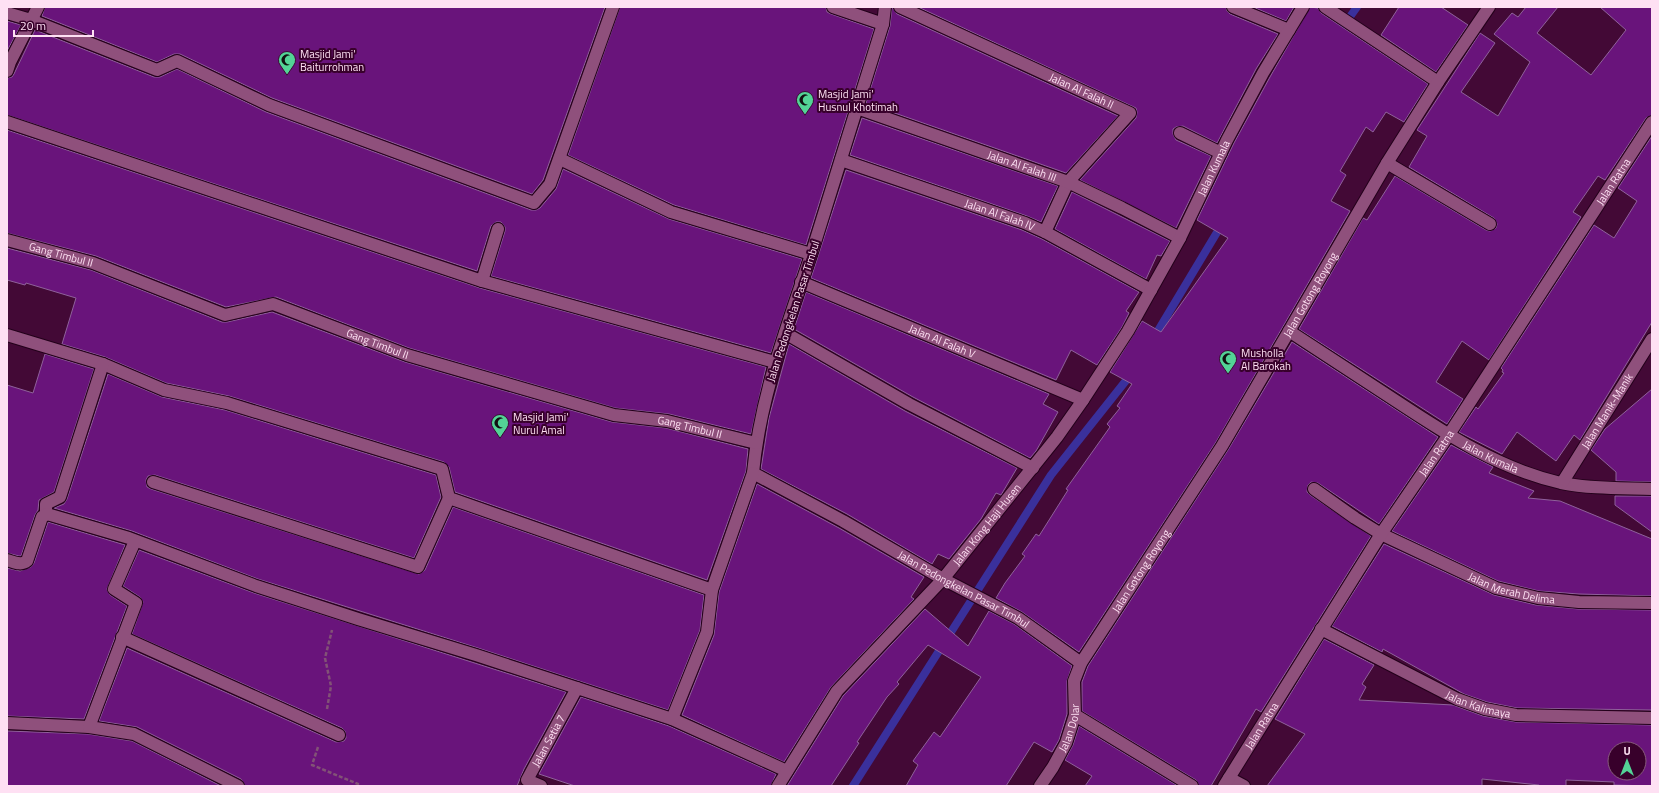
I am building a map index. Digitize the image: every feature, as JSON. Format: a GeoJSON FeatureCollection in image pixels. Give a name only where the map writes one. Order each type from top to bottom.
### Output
{"type":"FeatureCollection","features":[{"type":"Feature","properties":{"kind":"street"},"geometry":{"type":"LineString","coordinates":[[7,71],[10,62],[38,7]]}},
{"type":"Feature","properties":{"kind":"street"},"geometry":{"type":"LineString","coordinates":[[7,13],[31,20],[157,70],[177,61],[269,105],[534,203],[550,184],[613,7]]}},
{"type":"Feature","properties":{"kind":"street"},"geometry":{"type":"LineString","coordinates":[[833,7],[883,24],[885,7]]}},
{"type":"Feature","properties":{"kind":"street","name":"Jalan Al Falah II"},"geometry":{"type":"LineString","coordinates":[[900,7],[1130,113],[1068,182],[1045,232]]}},
{"type":"Feature","properties":{"kind":"street"},"geometry":{"type":"LineString","coordinates":[[1233,7],[1289,30]]}},
{"type":"Feature","properties":{"kind":"street","name":"Jalan Kumala"},"geometry":{"type":"LineString","coordinates":[[1128,331],[1180,238],[1221,153],[1263,73],[1303,7]]}},
{"type":"Feature","properties":{"kind":"street","name":"Jalan Gotong Royong"},"geometry":{"type":"LineString","coordinates":[[1081,663],[1222,446],[1388,163],[1438,82],[1489,7]]}},
{"type":"Feature","properties":{"kind":"street"},"geometry":{"type":"LineString","coordinates":[[1329,9],[1438,82]]}},
{"type":"Feature","properties":{"kind":"street","name":"Jalan Pedongkelan Pasar Timbul"},"geometry":{"type":"LineString","coordinates":[[883,24],[811,254],[775,362],[756,443],[753,473],[843,521],[945,580],[1018,618],[1081,663]]}},
{"type":"Feature","properties":{"kind":"street","name":"Jalan Al Falah III"},"geometry":{"type":"LineString","coordinates":[[857,108],[1068,182],[1180,238]]}},
{"type":"Feature","properties":{"kind":"street"},"geometry":{"type":"LineString","coordinates":[[7,122],[482,281],[775,362]]}},
{"type":"Feature","properties":{"kind":"street","name":"Jalan Ratna"},"geometry":{"type":"LineString","coordinates":[[1227,782],[1381,534],[1448,436],[1652,122]]}},
{"type":"Feature","properties":{"kind":"street"},"geometry":{"type":"LineString","coordinates":[[1180,133],[1221,153]]}},
{"type":"Feature","properties":{"kind":"street"},"geometry":{"type":"LineString","coordinates":[[560,159],[671,212],[811,254]]}},
{"type":"Feature","properties":{"kind":"street","name":"Jalan Al Falah IV"},"geometry":{"type":"LineString","coordinates":[[841,160],[1025,223],[1045,232],[1151,290]]}},
{"type":"Feature","properties":{"kind":"street"},"geometry":{"type":"LineString","coordinates":[[1388,163],[1490,224]]}},
{"type":"Feature","properties":{"kind":"street"},"geometry":{"type":"LineString","coordinates":[[482,281],[498,229]]}},
{"type":"Feature","properties":{"kind":"street","name":"Gang Timbul II"},"geometry":{"type":"LineString","coordinates":[[7,240],[93,263],[225,315],[273,304],[407,355],[614,416],[667,421],[756,443]]}},
{"type":"Feature","properties":{"kind":"street","name":"Jalan Al Falah V"},"geometry":{"type":"LineString","coordinates":[[801,282],[1083,400]]}},
{"type":"Feature","properties":{"kind":"street","name":"Jalan Kong Haji Husen"},"geometry":{"type":"LineString","coordinates":[[778,786],[837,691],[945,580],[1057,437],[1128,331]]}},
{"type":"Feature","properties":{"kind":"street","name":"Jalan Kumala"},"geometry":{"type":"LineString","coordinates":[[1289,331],[1448,436],[1497,461],[1538,477],[1562,483],[1593,488],[1652,489]]}},
{"type":"Feature","properties":{"kind":"street"},"geometry":{"type":"LineString","coordinates":[[785,333],[910,404],[1033,468]]}},
{"type":"Feature","properties":{"kind":"street"},"geometry":{"type":"LineString","coordinates":[[7,336],[103,364],[164,390],[227,403],[442,469],[449,498],[418,567],[153,482]]}},
{"type":"Feature","properties":{"kind":"street","name":"Jalan Manik-Manik"},"geometry":{"type":"LineString","coordinates":[[1562,483],[1652,338]]}},
{"type":"Feature","properties":{"kind":"street"},"geometry":{"type":"LineString","coordinates":[[46,514],[46,504],[60,497],[103,364]]}},
{"type":"Feature","properties":{"kind":"street"},"geometry":{"type":"LineString","coordinates":[[672,720],[707,632],[712,590],[753,473]]}},
{"type":"Feature","properties":{"kind":"street","name":"Jalan Merah Delima"},"geometry":{"type":"LineString","coordinates":[[1314,488],[1355,518],[1381,534],[1496,588],[1538,598],[1579,602],[1652,603]]}},
{"type":"Feature","properties":{"kind":"street"},"geometry":{"type":"LineString","coordinates":[[449,498],[712,590]]}},
{"type":"Feature","properties":{"kind":"street"},"geometry":{"type":"LineString","coordinates":[[46,514],[136,541],[256,586],[476,655],[672,720],[787,771]]}},
{"type":"Feature","properties":{"kind":"street"},"geometry":{"type":"LineString","coordinates":[[7,560],[20,564],[24,564],[27,561],[42,516],[46,514]]}},
{"type":"Feature","properties":{"kind":"street"},"geometry":{"type":"LineString","coordinates":[[89,727],[136,603],[114,589],[136,541]]}},
{"type":"Feature","properties":{"kind":"street","name":"Jalan Kalimaya"},"geometry":{"type":"LineString","coordinates":[[1321,629],[1457,699],[1485,709],[1516,715],[1652,718]]}},
{"type":"Feature","properties":{"kind":"street"},"geometry":{"type":"LineString","coordinates":[[122,637],[340,735]]}},
{"type":"Feature","properties":{"kind":"street","name":"Jalan Dolar"},"geometry":{"type":"LineString","coordinates":[[1040,786],[1053,767],[1066,743],[1075,715],[1074,681],[1081,663]]}},
{"type":"Feature","properties":{"kind":"street","name":"Jalan Setia 7"},"geometry":{"type":"LineString","coordinates":[[541,786],[527,780],[577,688]]}},
{"type":"Feature","properties":{"kind":"street"},"geometry":{"type":"LineString","coordinates":[[1075,715],[1192,786]]}},
{"type":"Feature","properties":{"kind":"street"},"geometry":{"type":"LineString","coordinates":[[7,723],[89,727],[134,734],[238,786]]}},
{"type":"Feature","properties":{"kind":"street"},"geometry":{"type":"LineString","coordinates":[[1227,782],[1244,786]]}},
{"type":"Feature","properties":{"kind":"building"},"geometry":{"type":"Polygon","coordinates":[[[45,7],[605,7],[543,180],[532,194],[272,98],[180,54],[174,54],[157,62],[42,16],[45,7]]]}},
{"type":"Feature","properties":{"kind":"building"},"geometry":{"type":"Polygon","coordinates":[[[620,7],[826,7],[827,12],[831,14],[874,29],[806,245],[674,205],[568,155],[620,7]]]}},
{"type":"Feature","properties":{"kind":"building"},"geometry":{"type":"Polygon","coordinates":[[[892,7],[897,14],[1118,116],[1066,173],[866,103],[890,26],[892,7]]]}},
{"type":"Feature","properties":{"kind":"building"},"geometry":{"type":"Polygon","coordinates":[[[918,7],[1226,7],[1230,14],[1278,34],[1256,69],[1217,143],[1183,126],[1173,129],[1173,134],[1176,140],[1211,156],[1176,228],[1080,180],[1136,118],[1136,108],[918,7]]]}},
{"type":"Feature","properties":{"kind":"building"},"geometry":{"type":"Polygon","coordinates":[[[1253,7],[1294,7],[1286,21],[1253,7]]]}},
{"type":"Feature","properties":{"kind":"building"},"geometry":{"type":"Polygon","coordinates":[[[1310,7],[1318,8],[1321,13],[1428,84],[1404,122],[1386,112],[1373,132],[1366,127],[1340,171],[1346,175],[1331,201],[1350,211],[1216,442],[1079,652],[1022,612],[996,598],[1025,556],[1022,554],[1036,534],[1039,536],[1068,490],[1066,489],[1110,427],[1107,424],[1120,408],[1117,406],[1132,384],[1110,372],[1142,321],[1161,332],[1228,238],[1197,220],[1234,143],[1310,7]]]}},
{"type":"Feature","properties":{"kind":"building"},"geometry":{"type":"Polygon","coordinates":[[[1399,7],[1441,7],[1468,25],[1436,72],[1381,35],[1399,7]]]}},
{"type":"Feature","properties":{"kind":"building"},"geometry":{"type":"Polygon","coordinates":[[[1526,7],[1558,7],[1537,33],[1591,75],[1626,30],[1600,7],[1652,7],[1652,115],[1646,118],[1605,180],[1598,176],[1573,212],[1581,217],[1489,360],[1462,341],[1436,382],[1463,399],[1447,424],[1299,329],[1363,218],[1367,220],[1395,176],[1486,230],[1490,231],[1496,228],[1497,224],[1494,218],[1409,167],[1427,136],[1417,130],[1480,33],[1495,43],[1461,92],[1498,116],[1530,62],[1494,34],[1512,13],[1518,17],[1526,7]]]}},
{"type":"Feature","properties":{"kind":"building"},"geometry":{"type":"Polygon","coordinates":[[[7,21],[21,25],[7,51],[7,21]]]}},
{"type":"Feature","properties":{"kind":"building"},"geometry":{"type":"Polygon","coordinates":[[[35,30],[154,77],[160,77],[177,69],[266,112],[531,210],[540,208],[556,189],[563,169],[669,219],[802,259],[771,353],[491,276],[505,231],[505,227],[501,222],[496,222],[491,226],[477,271],[7,115],[7,78],[12,77],[14,74],[35,30]]]}},
{"type":"Feature","properties":{"kind":"building"},"geometry":{"type":"Polygon","coordinates":[[[862,118],[1058,186],[1041,222],[850,155],[862,118]]]}},
{"type":"Feature","properties":{"kind":"building"},"geometry":{"type":"Polygon","coordinates":[[[7,130],[480,288],[766,367],[751,434],[669,414],[615,408],[409,348],[276,297],[226,307],[96,256],[7,233],[7,130]]]}},
{"type":"Feature","properties":{"kind":"building"},"geometry":{"type":"Polygon","coordinates":[[[1652,136],[1652,322],[1580,440],[1574,435],[1556,461],[1517,432],[1502,454],[1459,432],[1476,407],[1478,409],[1504,373],[1502,372],[1503,370],[1501,368],[1594,225],[1614,238],[1637,201],[1618,188],[1652,136]]]}},
{"type":"Feature","properties":{"kind":"building"},"geometry":{"type":"Polygon","coordinates":[[[846,170],[1022,230],[1042,239],[1139,292],[1126,311],[1129,313],[1122,327],[1097,365],[1071,350],[1056,380],[811,278],[846,170]]]}},
{"type":"Feature","properties":{"kind":"building"},"geometry":{"type":"Polygon","coordinates":[[[1072,192],[1170,241],[1161,256],[1157,255],[1146,279],[1055,229],[1072,192]]]}},
{"type":"Feature","properties":{"kind":"building"},"geometry":{"type":"Polygon","coordinates":[[[7,248],[91,270],[222,322],[272,312],[405,362],[612,422],[666,428],[748,449],[746,471],[707,580],[455,492],[449,467],[444,462],[229,396],[166,383],[105,357],[62,344],[76,298],[26,283],[25,285],[7,280],[7,248]]]}},
{"type":"Feature","properties":{"kind":"building"},"geometry":{"type":"Polygon","coordinates":[[[806,292],[1049,394],[1043,404],[1058,412],[1036,451],[1030,458],[913,397],[794,329],[806,292]]]}},
{"type":"Feature","properties":{"kind":"building"},"geometry":{"type":"Polygon","coordinates":[[[1292,342],[1438,437],[1379,524],[1318,483],[1311,482],[1308,485],[1307,492],[1310,495],[1371,536],[1261,712],[1256,709],[1211,786],[1199,786],[1196,780],[1082,711],[1082,682],[1088,666],[1228,450],[1292,342]]]}},
{"type":"Feature","properties":{"kind":"building"},"geometry":{"type":"Polygon","coordinates":[[[789,344],[905,411],[1017,468],[1001,495],[996,493],[981,519],[949,559],[938,554],[932,564],[847,514],[761,469],[769,418],[789,344]]]}},
{"type":"Feature","properties":{"kind":"building"},"geometry":{"type":"Polygon","coordinates":[[[45,354],[94,369],[54,492],[39,500],[38,510],[21,556],[19,556],[7,553],[7,385],[33,393],[45,354]]]}},
{"type":"Feature","properties":{"kind":"building"},"geometry":{"type":"Polygon","coordinates":[[[108,374],[162,397],[225,410],[436,475],[441,497],[414,558],[155,475],[148,476],[146,480],[147,487],[151,489],[419,574],[425,570],[453,507],[704,595],[700,630],[668,710],[478,648],[258,579],[132,531],[54,508],[64,504],[67,499],[108,374]]]}},
{"type":"Feature","properties":{"kind":"building"},"geometry":{"type":"Polygon","coordinates":[[[1652,389],[1652,482],[1616,481],[1616,472],[1591,450],[1605,429],[1652,389]]]}},
{"type":"Feature","properties":{"kind":"building"},"geometry":{"type":"Polygon","coordinates":[[[1451,445],[1493,467],[1489,473],[1534,491],[1528,498],[1560,501],[1652,539],[1652,596],[1579,594],[1539,591],[1498,581],[1392,531],[1451,445]]]}},
{"type":"Feature","properties":{"kind":"building"},"geometry":{"type":"Polygon","coordinates":[[[757,484],[839,528],[924,577],[911,597],[914,599],[831,687],[784,762],[682,715],[714,635],[719,592],[757,484]]]}},
{"type":"Feature","properties":{"kind":"building"},"geometry":{"type":"Polygon","coordinates":[[[1615,496],[1652,496],[1652,532],[1615,505],[1615,496]]]}},
{"type":"Feature","properties":{"kind":"building"},"geometry":{"type":"Polygon","coordinates":[[[48,522],[125,545],[107,589],[110,595],[127,606],[84,719],[7,716],[7,568],[20,571],[31,567],[34,563],[48,522]]]}},
{"type":"Feature","properties":{"kind":"building"},"geometry":{"type":"Polygon","coordinates":[[[1384,544],[1494,595],[1536,605],[1578,609],[1652,610],[1652,710],[1517,708],[1487,702],[1464,694],[1383,649],[1382,652],[1332,626],[1384,544]]]}},
{"type":"Feature","properties":{"kind":"building"},"geometry":{"type":"Polygon","coordinates":[[[139,550],[254,593],[566,692],[524,769],[517,786],[245,786],[241,779],[137,727],[99,721],[127,648],[336,742],[344,741],[346,738],[345,731],[342,728],[132,634],[143,602],[140,597],[123,586],[139,550]]]}},
{"type":"Feature","properties":{"kind":"building"},"geometry":{"type":"Polygon","coordinates":[[[925,609],[968,646],[989,611],[1014,624],[1072,666],[1067,681],[1067,714],[1059,740],[1052,752],[1034,742],[1006,786],[906,786],[918,765],[913,761],[934,732],[940,737],[981,677],[928,645],[897,682],[899,684],[887,697],[857,742],[859,743],[831,786],[787,786],[843,696],[925,609]]]}},
{"type":"Feature","properties":{"kind":"building"},"geometry":{"type":"Polygon","coordinates":[[[1324,639],[1374,665],[1362,684],[1366,687],[1359,700],[1453,705],[1483,716],[1516,722],[1652,725],[1652,786],[1614,785],[1614,782],[1566,780],[1566,786],[1539,786],[1482,779],[1482,786],[1267,786],[1305,734],[1275,719],[1324,639]]]}},
{"type":"Feature","properties":{"kind":"building"},"geometry":{"type":"Polygon","coordinates":[[[581,697],[669,726],[776,774],[771,786],[575,786],[539,774],[581,697]]]}},
{"type":"Feature","properties":{"kind":"building"},"geometry":{"type":"Polygon","coordinates":[[[1079,726],[1178,786],[1085,786],[1092,776],[1065,760],[1073,745],[1079,726]]]}},
{"type":"Feature","properties":{"kind":"building"},"geometry":{"type":"Polygon","coordinates":[[[7,731],[88,734],[132,741],[221,786],[7,786],[7,731]]]}},
{"type":"Feature","properties":{"kind":"waterway"},"geometry":{"type":"LineString","coordinates":[[1336,36],[1357,7]]}},
{"type":"Feature","properties":{"kind":"waterway"},"geometry":{"type":"LineString","coordinates":[[1153,339],[1222,224]]}},
{"type":"Feature","properties":{"kind":"waterway"},"geometry":{"type":"LineString","coordinates":[[853,786],[1051,475],[1132,373]]}},
{"type":"Feature","properties":{"kind":"place","name":"Masjid Jami' Baiturrohman"},"geometry":{"type":"Point","coordinates":[287,75]}},
{"type":"Feature","properties":{"kind":"place","name":"Masjid Jami' Husnul Khotimah"},"geometry":{"type":"Point","coordinates":[805,115]}},
{"type":"Feature","properties":{"kind":"place","name":"Musholla Al Barokah"},"geometry":{"type":"Point","coordinates":[1228,374]}},
{"type":"Feature","properties":{"kind":"place","name":"Masjid Jami' Nurul Amal"},"geometry":{"type":"Point","coordinates":[500,438]}}]}
